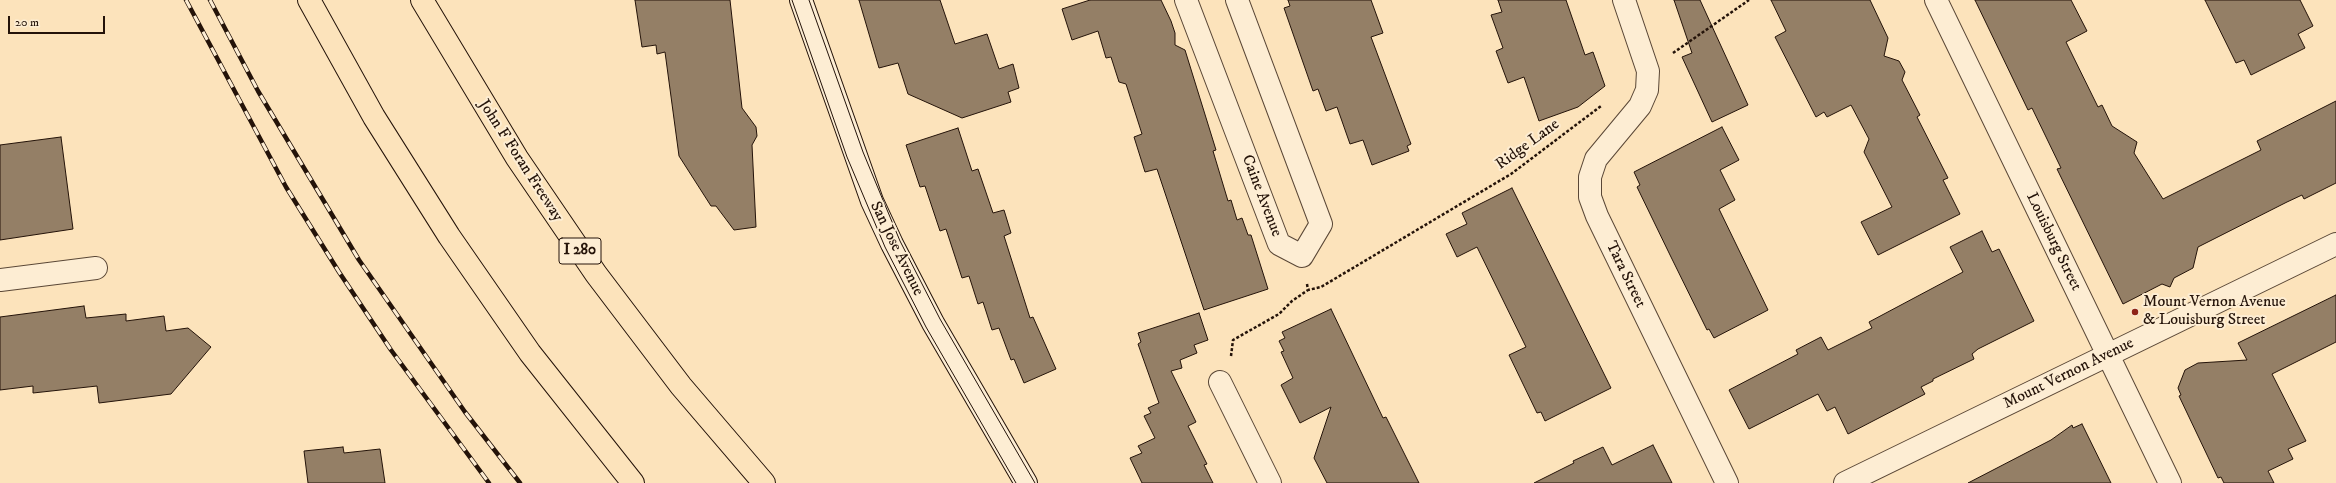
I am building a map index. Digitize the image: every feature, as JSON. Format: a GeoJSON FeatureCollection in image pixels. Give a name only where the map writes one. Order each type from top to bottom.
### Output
{"type":"FeatureCollection","features":[{"type":"Feature","properties":{"kind":"highway"},"geometry":{"type":"LineString","coordinates":[[309,0],[374,117],[449,236],[530,353],[633,483]]}},
{"type":"Feature","properties":{"kind":"highway","name":"John F Foran Freeway"},"geometry":{"type":"LineString","coordinates":[[422,0],[517,158],[596,274],[681,386],[764,483]]}},
{"type":"Feature","properties":{"kind":"street","name":"San Jose Avenue"},"geometry":{"type":"LineString","coordinates":[[801,0],[863,175],[892,244],[933,323],[1026,483]]}},
{"type":"Feature","properties":{"kind":"street","name":"Caine Avenue"},"geometry":{"type":"LineString","coordinates":[[1186,0],[1279,244],[1302,256]]}},
{"type":"Feature","properties":{"kind":"street"},"geometry":{"type":"LineString","coordinates":[[1237,0],[1321,224],[1302,256]]}},
{"type":"Feature","properties":{"kind":"street"},"geometry":{"type":"LineString","coordinates":[[1624,0],[1648,71]]}},
{"type":"Feature","properties":{"kind":"street","name":"Louisburg Street"},"geometry":{"type":"LineString","coordinates":[[1936,0],[2170,483]]}},
{"type":"Feature","properties":{"kind":"street","name":"Tara Street"},"geometry":{"type":"LineString","coordinates":[[1648,71],[1647,90],[1640,106],[1596,159],[1590,177],[1590,197],[1597,216],[1727,483]]}},
{"type":"Feature","properties":{"kind":"street","name":"Mount Vernon Avenue"},"geometry":{"type":"LineString","coordinates":[[1845,483],[2336,244]]}},
{"type":"Feature","properties":{"kind":"street"},"geometry":{"type":"LineString","coordinates":[[0,280],[96,268]]}},
{"type":"Feature","properties":{"kind":"street"},"geometry":{"type":"LineString","coordinates":[[1220,382],[1270,483]]}},
{"type":"Feature","properties":{"kind":"path"},"geometry":{"type":"LineString","coordinates":[[1648,71],[1749,0]]}},
{"type":"Feature","properties":{"kind":"path","name":"Ridge Lane"},"geometry":{"type":"LineString","coordinates":[[1230,360],[1233,340],[1279,314],[1292,301],[1308,290],[1322,287],[1511,174],[1605,104]]}},
{"type":"Feature","properties":{"kind":"path"},"geometry":{"type":"LineString","coordinates":[[1302,256],[1308,290]]}},
{"type":"Feature","properties":{"kind":"building"},"geometry":{"type":"Polygon","coordinates":[[[635,0],[730,0],[742,108],[756,127],[757,136],[752,145],[756,227],[734,230],[716,206],[711,206],[679,156],[665,52],[657,54],[656,45],[642,47],[635,0]]]}},
{"type":"Feature","properties":{"kind":"building"},"geometry":{"type":"Polygon","coordinates":[[[859,0],[940,0],[955,44],[987,34],[999,69],[1013,64],[1019,88],[1008,92],[1011,102],[962,118],[908,94],[898,63],[879,68],[859,0]]]}},
{"type":"Feature","properties":{"kind":"building"},"geometry":{"type":"Polygon","coordinates":[[[1090,0],[1161,0],[1175,33],[1175,45],[1185,50],[1216,150],[1213,151],[1228,201],[1231,200],[1237,220],[1242,218],[1248,235],[1251,235],[1268,289],[1204,310],[1157,169],[1145,172],[1134,137],[1142,134],[1126,84],[1119,82],[1111,57],[1106,58],[1098,31],[1072,40],[1062,9],[1090,0]]]}},
{"type":"Feature","properties":{"kind":"building"},"geometry":{"type":"Polygon","coordinates":[[[1288,0],[1371,0],[1383,33],[1371,37],[1411,144],[1407,146],[1409,151],[1372,165],[1363,140],[1350,144],[1337,107],[1326,111],[1318,89],[1313,91],[1284,8],[1290,6],[1288,0]]]}},
{"type":"Feature","properties":{"kind":"building"},"geometry":{"type":"Polygon","coordinates":[[[1498,0],[1566,0],[1585,55],[1593,52],[1605,86],[1578,107],[1539,121],[1524,77],[1508,83],[1496,51],[1503,48],[1491,15],[1502,12],[1498,0]]]}},
{"type":"Feature","properties":{"kind":"building"},"geometry":{"type":"Polygon","coordinates":[[[1674,0],[1700,0],[1748,105],[1712,122],[1682,57],[1692,53],[1674,0]]]}},
{"type":"Feature","properties":{"kind":"building"},"geometry":{"type":"Polygon","coordinates":[[[1771,0],[1870,0],[1888,38],[1884,56],[1899,61],[1905,72],[1902,80],[1920,115],[1917,117],[1948,178],[1943,180],[1960,214],[1878,255],[1861,222],[1892,207],[1864,152],[1869,139],[1851,105],[1827,117],[1824,112],[1816,117],[1775,37],[1786,31],[1771,0]]]}},
{"type":"Feature","properties":{"kind":"building"},"geometry":{"type":"Polygon","coordinates":[[[1975,0],[2071,0],[2087,31],[2066,42],[2098,107],[2102,105],[2112,126],[2137,142],[2134,153],[2163,199],[2261,150],[2257,141],[2336,101],[2336,183],[2304,199],[2302,195],[2198,247],[2193,268],[2174,278],[2170,287],[2162,284],[2123,304],[2057,169],[2061,168],[2032,108],[2028,110],[1975,0]]]}},
{"type":"Feature","properties":{"kind":"building"},"geometry":{"type":"Polygon","coordinates":[[[2205,0],[2300,0],[2313,26],[2298,34],[2305,48],[2251,75],[2244,60],[2236,63],[2205,0]]]}},
{"type":"Feature","properties":{"kind":"building"},"geometry":{"type":"Polygon","coordinates":[[[1722,127],[1739,160],[1720,170],[1735,200],[1719,209],[1768,310],[1714,338],[1709,329],[1707,330],[1637,187],[1640,185],[1634,172],[1722,127]]]}},
{"type":"Feature","properties":{"kind":"building"},"geometry":{"type":"Polygon","coordinates":[[[958,128],[972,171],[978,169],[993,213],[1004,210],[1011,233],[1004,236],[1030,318],[1033,317],[1056,369],[1024,383],[1014,359],[1011,360],[999,328],[992,330],[983,302],[978,304],[969,276],[962,278],[946,229],[940,231],[925,186],[920,187],[906,145],[958,128]]]}},
{"type":"Feature","properties":{"kind":"building"},"geometry":{"type":"Polygon","coordinates":[[[61,137],[73,229],[0,240],[0,145],[61,137]]]}},
{"type":"Feature","properties":{"kind":"building"},"geometry":{"type":"Polygon","coordinates":[[[1512,188],[1611,388],[1545,421],[1541,412],[1537,413],[1509,355],[1526,347],[1477,247],[1457,257],[1446,234],[1467,224],[1462,213],[1512,188]]]}},
{"type":"Feature","properties":{"kind":"building"},"geometry":{"type":"Polygon","coordinates":[[[1982,231],[1992,252],[1999,249],[2034,321],[1978,349],[1972,354],[1974,359],[1933,379],[1933,381],[1921,387],[1925,394],[1848,434],[1835,407],[1827,411],[1818,394],[1749,429],[1729,390],[1798,354],[1796,350],[1821,337],[1828,350],[1872,328],[1869,322],[1963,272],[1950,247],[1982,231]]]}},
{"type":"Feature","properties":{"kind":"building"},"geometry":{"type":"Polygon","coordinates":[[[2336,295],[2336,342],[2272,374],[2306,441],[2288,449],[2293,459],[2268,471],[2274,483],[2224,483],[2221,477],[2218,478],[2179,396],[2181,395],[2178,388],[2185,370],[2198,363],[2247,360],[2238,343],[2336,295]]]}},
{"type":"Feature","properties":{"kind":"building"},"geometry":{"type":"Polygon","coordinates":[[[84,306],[86,318],[126,314],[126,321],[164,316],[166,331],[188,328],[211,347],[171,394],[99,403],[97,386],[33,393],[33,386],[0,390],[0,317],[84,306]]]}},
{"type":"Feature","properties":{"kind":"building"},"geometry":{"type":"Polygon","coordinates":[[[1331,309],[1383,418],[1386,417],[1419,483],[1327,483],[1314,458],[1331,407],[1300,423],[1281,385],[1293,378],[1281,352],[1284,351],[1279,341],[1285,338],[1282,332],[1331,309]]]}},
{"type":"Feature","properties":{"kind":"building"},"geometry":{"type":"Polygon","coordinates":[[[1199,313],[1208,340],[1194,345],[1197,353],[1180,360],[1182,368],[1171,371],[1196,422],[1188,426],[1207,464],[1204,465],[1213,483],[1142,483],[1130,458],[1142,453],[1138,446],[1155,438],[1144,416],[1151,413],[1148,408],[1159,403],[1138,344],[1141,342],[1138,333],[1199,313]]]}},
{"type":"Feature","properties":{"kind":"building"},"geometry":{"type":"Polygon","coordinates":[[[2082,424],[2111,483],[1968,483],[2051,440],[2072,425],[2073,428],[2082,424]]]}},
{"type":"Feature","properties":{"kind":"building"},"geometry":{"type":"Polygon","coordinates":[[[1653,445],[1672,483],[1534,483],[1574,463],[1573,461],[1603,447],[1612,465],[1653,445]]]}},
{"type":"Feature","properties":{"kind":"building"},"geometry":{"type":"Polygon","coordinates":[[[343,447],[344,453],[380,449],[385,483],[308,483],[304,451],[343,447]]]}},
{"type":"Feature","properties":{"kind":"tram line"},"geometry":{"type":"LineString","coordinates":[[792,0],[847,157],[885,247],[926,327],[1016,483]]}},
{"type":"Feature","properties":{"kind":"tram line"},"geometry":{"type":"LineString","coordinates":[[809,0],[863,152],[900,241],[940,319],[1035,483]]}},
{"type":"Feature","properties":{"kind":"railway"},"geometry":{"type":"LineString","coordinates":[[186,0],[286,187],[339,272],[391,350],[489,483]]}},
{"type":"Feature","properties":{"kind":"railway"},"geometry":{"type":"LineString","coordinates":[[210,0],[258,91],[359,260],[465,412],[520,483]]}},
{"type":"Feature","properties":{"kind":"place","name":"Mount Vernon Avenue & Louisburg Street"},"geometry":{"type":"Point","coordinates":[2135,312]}}]}
